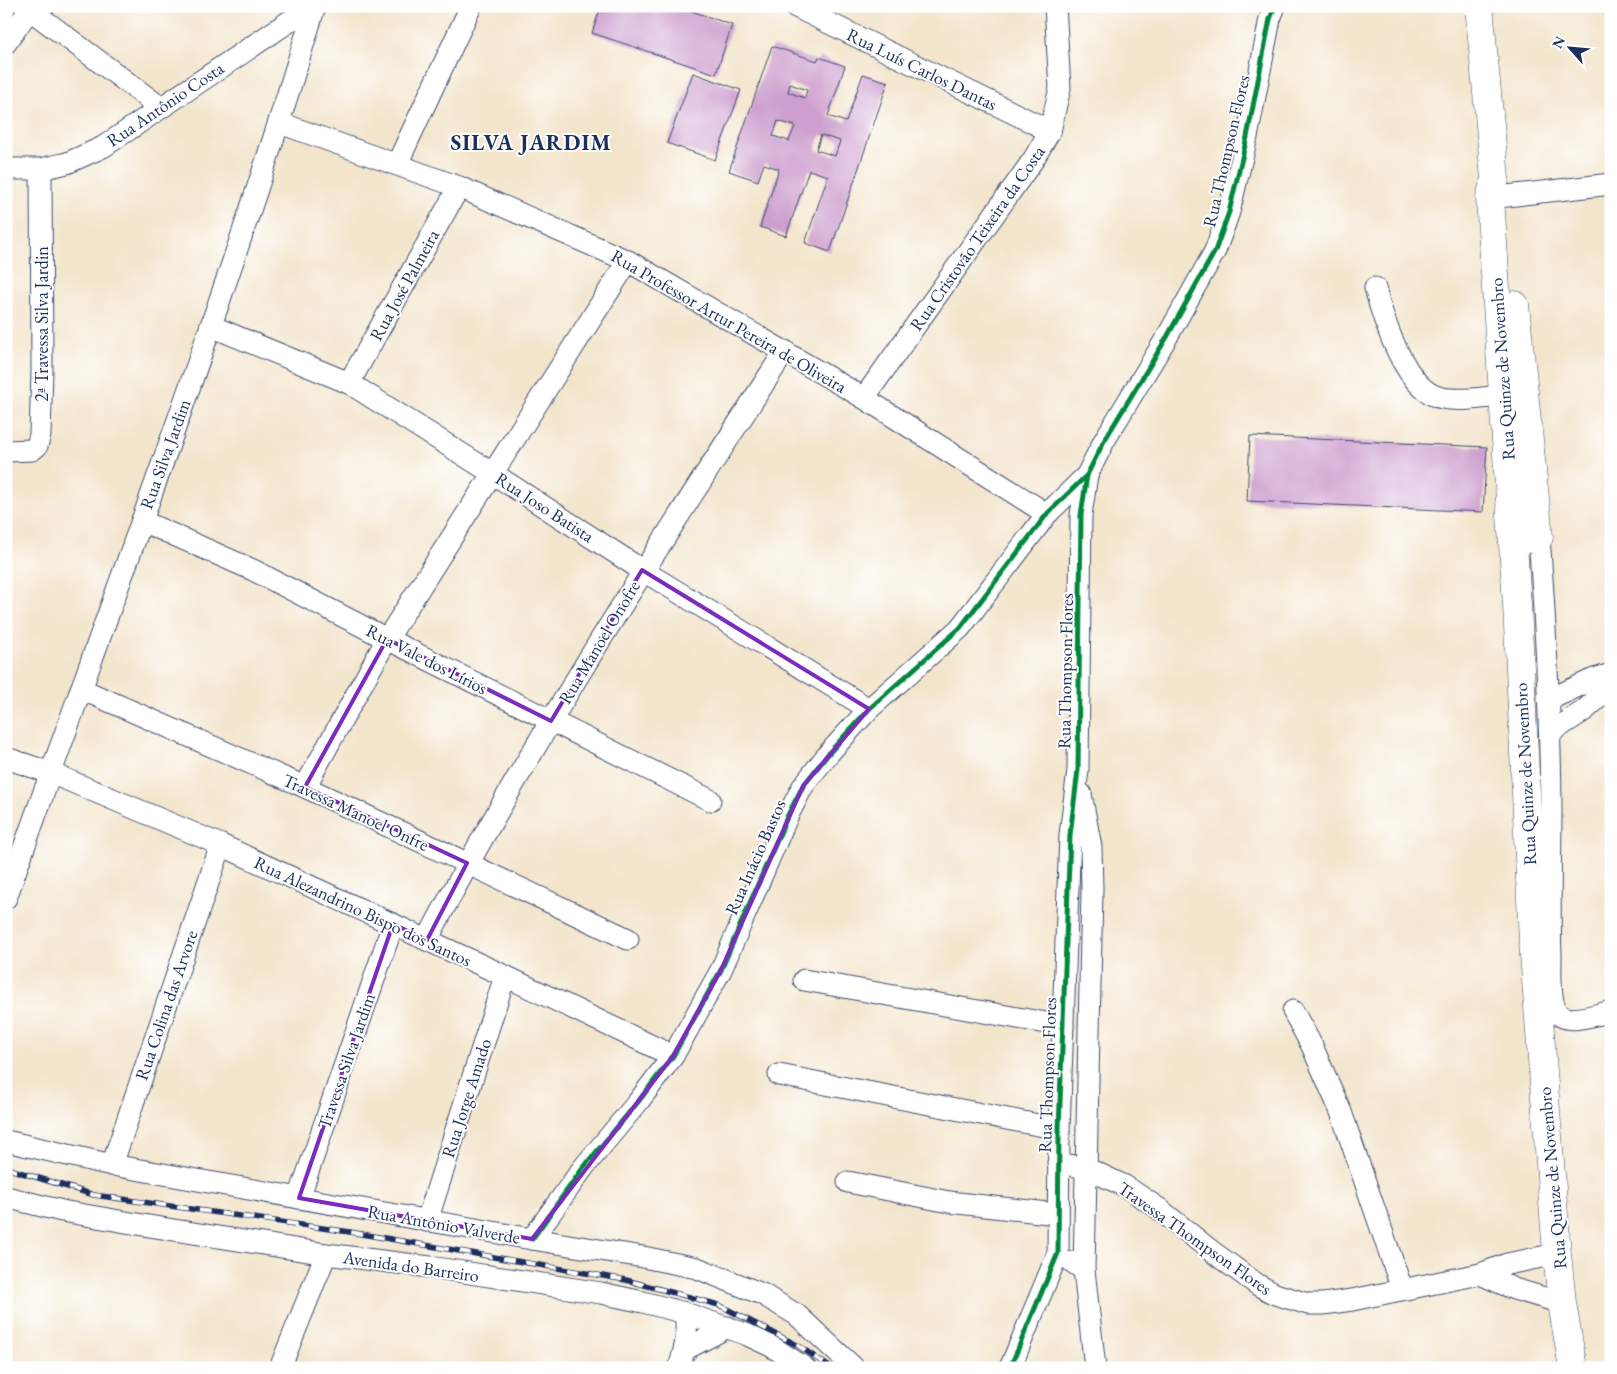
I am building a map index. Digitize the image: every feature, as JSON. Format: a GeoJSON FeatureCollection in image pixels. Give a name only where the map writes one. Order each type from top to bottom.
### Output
{"type":"FeatureCollection","features":[{"type":"Feature","properties":{"kind":"main road","name":"Rua Quinze de Novembro"},"geometry":{"type":"LineString","coordinates":[[1479,6],[1526,539],[1533,941],[1557,1254],[1562,1303],[1573,1368]]}},
{"type":"Feature","properties":{"kind":"main road","name":"Rua Quinze de Novembro"},"geometry":{"type":"LineString","coordinates":[[1496,191],[1504,396],[1519,450]]}},
{"type":"Feature","properties":{"kind":"street","name":"Rua Antônio Costa"},"geometry":{"type":"LineString","coordinates":[[6,169],[41,169],[67,163],[103,147],[160,107],[314,6]]}},
{"type":"Feature","properties":{"kind":"street","name":"Rua Silva Jardim"},"geometry":{"type":"LineString","coordinates":[[6,898],[211,326],[280,122],[314,6]]}},
{"type":"Feature","properties":{"kind":"street"},"geometry":{"type":"LineString","coordinates":[[397,164],[471,6]]}},
{"type":"Feature","properties":{"kind":"street","name":"Rua Luís Carlos Dantas"},"geometry":{"type":"LineString","coordinates":[[794,6],[1050,131]]}},
{"type":"Feature","properties":{"kind":"street","name":"Rua Cristovão Teixeira da Costa"},"geometry":{"type":"LineString","coordinates":[[864,398],[1033,160],[1050,131],[1060,88],[1055,6]]}},
{"type":"Feature","properties":{"kind":"street","name":"Rua Thompson Flores"},"geometry":{"type":"LineString","coordinates":[[1010,1368],[1058,1253],[1058,1163],[1070,835],[1078,770],[1081,515],[1087,475],[1104,441],[1215,251],[1229,212],[1270,19],[1275,6]]}},
{"type":"Feature","properties":{"kind":"street"},"geometry":{"type":"LineString","coordinates":[[6,42],[29,7],[160,107]]}},
{"type":"Feature","properties":{"kind":"street","name":"Rua Professor Artur Pereira de Oliveira"},"geometry":{"type":"LineString","coordinates":[[280,122],[459,187],[628,260],[864,398],[1047,514]]}},
{"type":"Feature","properties":{"kind":"street","name":"2ª Travessa Silva Jardin"},"geometry":{"type":"LineString","coordinates":[[6,451],[32,450],[37,446],[40,435],[42,370],[41,169]]}},
{"type":"Feature","properties":{"kind":"street"},"geometry":{"type":"LineString","coordinates":[[1496,191],[1611,184]]}},
{"type":"Feature","properties":{"kind":"street","name":"Rua José Palmeira"},"geometry":{"type":"LineString","coordinates":[[349,383],[459,187]]}},
{"type":"Feature","properties":{"kind":"street"},"geometry":{"type":"LineString","coordinates":[[305,788],[387,639],[628,260]]}},
{"type":"Feature","properties":{"kind":"street"},"geometry":{"type":"LineString","coordinates":[[1374,288],[1380,309],[1395,346],[1411,374],[1422,387],[1431,394],[1441,398],[1457,399],[1504,396]]}},
{"type":"Feature","properties":{"kind":"street","name":"Rua Joso Batista"},"geometry":{"type":"LineString","coordinates":[[211,326],[349,383],[492,472],[642,570],[870,710]]}},
{"type":"Feature","properties":{"kind":"street","name":"Rua Manoel Onofre"},"geometry":{"type":"LineString","coordinates":[[427,940],[467,864],[642,570],[785,351]]}},
{"type":"Feature","properties":{"kind":"street","name":"Rua Inácio Bastos"},"geometry":{"type":"LineString","coordinates":[[532,1240],[583,1168],[638,1102],[673,1056],[721,970],[787,818],[803,786],[830,753],[870,710],[960,628],[1047,514],[1087,475]]}},
{"type":"Feature","properties":{"kind":"street","name":"Rua Vale dos Lírios"},"geometry":{"type":"LineString","coordinates":[[142,521],[253,570],[710,800]]}},
{"type":"Feature","properties":{"kind":"street"},"geometry":{"type":"LineString","coordinates":[[1526,539],[1548,700],[1550,733],[1551,979],[1554,1004],[1557,1013],[1563,1017],[1580,1018],[1611,1011]]}},
{"type":"Feature","properties":{"kind":"street"},"geometry":{"type":"LineString","coordinates":[[1548,700],[1611,674]]}},
{"type":"Feature","properties":{"kind":"street"},"geometry":{"type":"LineString","coordinates":[[1550,733],[1585,710],[1611,686]]}},
{"type":"Feature","properties":{"kind":"street","name":"Travessa Manoel Onfre"},"geometry":{"type":"LineString","coordinates":[[81,689],[305,788],[628,939]]}},
{"type":"Feature","properties":{"kind":"street","name":"Rua Alezandrino Bispo dos Santos"},"geometry":{"type":"LineString","coordinates":[[6,758],[51,773],[221,845],[673,1056]]}},
{"type":"Feature","properties":{"kind":"street","name":"Rua Thompson Flores"},"geometry":{"type":"LineString","coordinates":[[1078,770],[1091,847],[1092,889],[1084,1270],[1095,1368]]}},
{"type":"Feature","properties":{"kind":"street","name":"Rua Colina das Arvore"},"geometry":{"type":"LineString","coordinates":[[112,1165],[221,845]]}},
{"type":"Feature","properties":{"kind":"street","name":"Travessa Silva Jardim"},"geometry":{"type":"LineString","coordinates":[[299,1198],[392,924]]}},
{"type":"Feature","properties":{"kind":"street","name":"Rua Jorge Amado"},"geometry":{"type":"LineString","coordinates":[[427,1221],[505,976]]}},
{"type":"Feature","properties":{"kind":"street"},"geometry":{"type":"LineString","coordinates":[[804,980],[1063,1020],[1089,1015]]}},
{"type":"Feature","properties":{"kind":"street"},"geometry":{"type":"LineString","coordinates":[[1293,1011],[1312,1046],[1341,1112],[1402,1289]]}},
{"type":"Feature","properties":{"kind":"street"},"geometry":{"type":"LineString","coordinates":[[780,1075],[1059,1129]]}},
{"type":"Feature","properties":{"kind":"street","name":"Rua Antônio Valverde"},"geometry":{"type":"LineString","coordinates":[[6,1141],[112,1165],[532,1240],[643,1257],[696,1268],[762,1294],[797,1315],[854,1368]]}},
{"type":"Feature","properties":{"kind":"street","name":"Travessa Thompson Flores"},"geometry":{"type":"LineString","coordinates":[[1058,1163],[1086,1168],[1136,1193],[1242,1274],[1275,1294],[1308,1304],[1352,1300],[1480,1274],[1507,1264],[1557,1254]]}},
{"type":"Feature","properties":{"kind":"street"},"geometry":{"type":"LineString","coordinates":[[848,1182],[949,1202],[1057,1214]]}},
{"type":"Feature","properties":{"kind":"street","name":"Avenida do Barreiro"},"geometry":{"type":"LineString","coordinates":[[6,1197],[62,1211],[326,1254],[430,1267],[601,1293],[685,1312],[728,1327],[771,1346],[805,1368]]}},
{"type":"Feature","properties":{"kind":"street"},"geometry":{"type":"LineString","coordinates":[[1058,1253],[1084,1270]]}},
{"type":"Feature","properties":{"kind":"street"},"geometry":{"type":"LineString","coordinates":[[280,1368],[326,1254]]}},
{"type":"Feature","properties":{"kind":"street"},"geometry":{"type":"LineString","coordinates":[[1480,1274],[1514,1289],[1562,1303]]}},
{"type":"Feature","properties":{"kind":"street"},"geometry":{"type":"LineString","coordinates":[[682,1359],[688,1332],[685,1312]]}},
{"type":"Feature","properties":{"kind":"street"},"geometry":{"type":"LineString","coordinates":[[682,1359],[728,1327]]}},
{"type":"Feature","properties":{"kind":"highlighted area"},"geometry":{"type":"Polygon","coordinates":[[[642,570],[869,709],[803,786],[721,970],[673,1056],[532,1239],[299,1198],[393,924],[427,940],[467,863],[305,787],[387,639],[551,721],[642,570]]]}},
{"type":"Feature","properties":{"kind":"building"},"geometry":{"type":"Polygon","coordinates":[[[601,6],[677,6],[732,25],[716,74],[592,33],[601,6]]]}},
{"type":"Feature","properties":{"kind":"building"},"geometry":{"type":"Polygon","coordinates":[[[772,46],[817,61],[819,57],[845,66],[828,116],[846,122],[863,74],[888,82],[830,252],[805,243],[828,176],[809,170],[786,236],[760,227],[779,169],[764,164],[758,181],[729,171],[772,46]],[[790,84],[788,92],[805,98],[807,90],[790,84]],[[778,121],[773,136],[789,141],[795,126],[778,121]],[[821,135],[816,150],[835,156],[840,141],[821,135]]]}},
{"type":"Feature","properties":{"kind":"building"},"geometry":{"type":"Polygon","coordinates":[[[693,73],[741,90],[715,160],[667,143],[693,73]]]}},
{"type":"Feature","properties":{"kind":"building"},"geometry":{"type":"Polygon","coordinates":[[[1250,436],[1487,447],[1483,512],[1247,501],[1250,436]]]}},
{"type":"Feature","properties":{"kind":"railway"},"geometry":{"type":"LineString","coordinates":[[6,1168],[94,1195],[350,1232],[626,1280],[719,1305],[799,1346],[831,1368]]}},
{"type":"Feature","properties":{"kind":"cycle path"},"geometry":{"type":"LineString","coordinates":[[1010,1368],[1058,1253],[1059,1129],[1070,835],[1078,770],[1081,515],[1087,475],[1104,441],[1167,337],[1215,251],[1229,212],[1247,137],[1270,19],[1275,6]]}},
{"type":"Feature","properties":{"kind":"cycle path"},"geometry":{"type":"LineString","coordinates":[[532,1239],[583,1168],[638,1102],[673,1056],[721,970],[787,817],[803,786],[829,753],[869,709],[960,628],[1047,514],[1087,475]]}},
{"type":"Feature","properties":{"kind":"district","name":"SILVA JARDIM"},"geometry":{"type":"Point","coordinates":[531,142]}}]}
